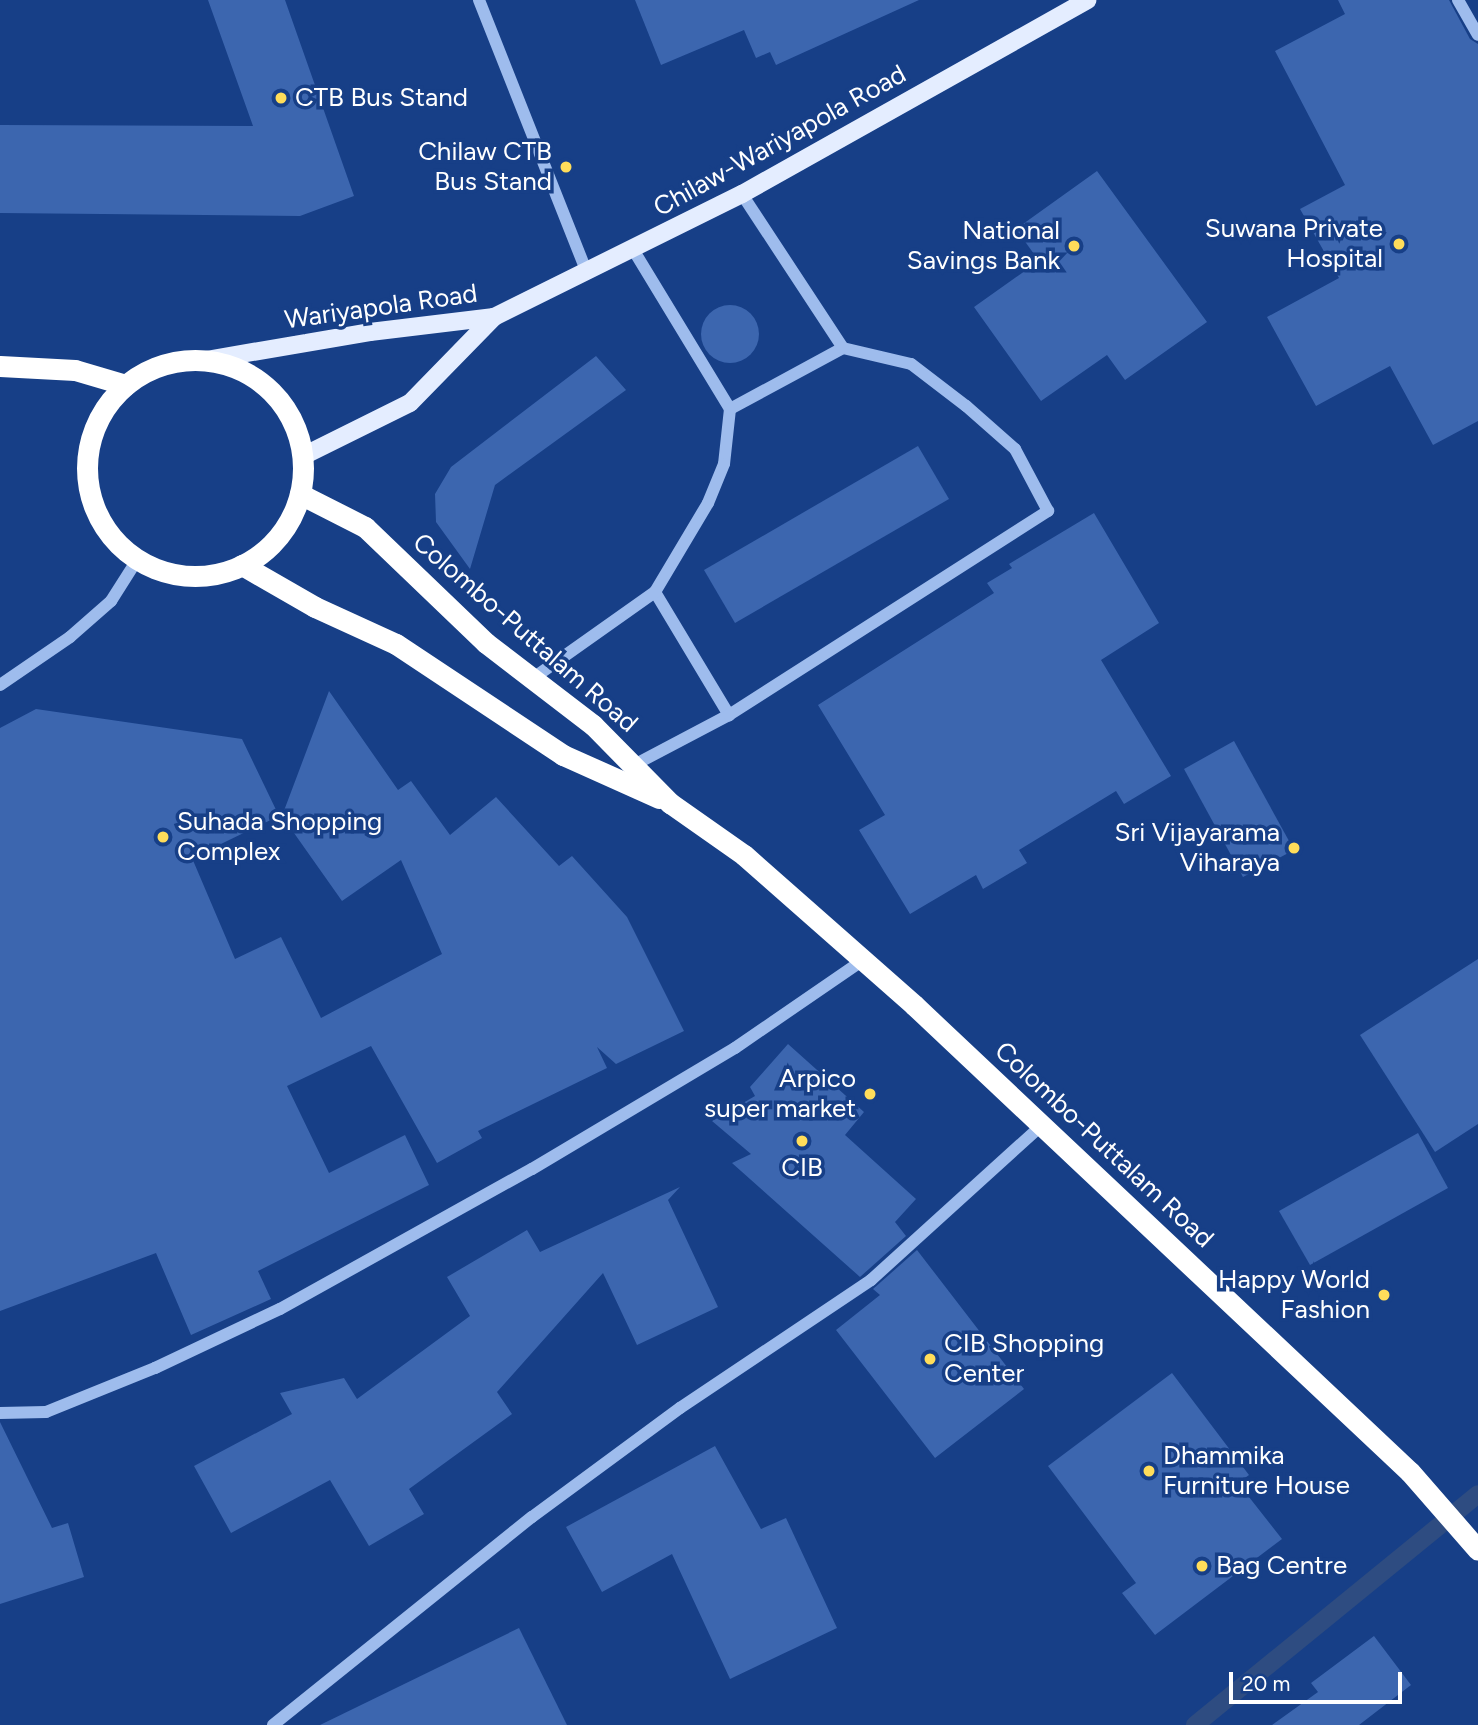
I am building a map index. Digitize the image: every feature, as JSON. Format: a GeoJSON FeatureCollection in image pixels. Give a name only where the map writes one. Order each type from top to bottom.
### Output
{"type":"FeatureCollection","features":[{"type":"Feature","properties":{"kind":"highway"},"geometry":{"type":"LineString","coordinates":[[206,360],[243,372],[282,402],[296,428],[303,456],[300,495],[288,523],[268,547],[242,565],[189,576],[137,560],[111,537],[94,508],[86,476],[89,441],[104,410],[126,385],[159,367],[206,360]]}},
{"type":"Feature","properties":{"kind":"highway"},"geometry":{"type":"LineString","coordinates":[[0,366],[75,370],[126,385]]}},
{"type":"Feature","properties":{"kind":"highway","name":"Colombo-Puttalam Road"},"geometry":{"type":"LineString","coordinates":[[300,495],[365,527],[424,587],[532,679],[593,725],[670,803]]}},
{"type":"Feature","properties":{"kind":"highway","name":"Colombo-Puttalam Road"},"geometry":{"type":"LineString","coordinates":[[242,565],[315,607],[396,644],[564,755],[670,803],[744,855],[1042,1125],[1410,1472],[1478,1550]]}},
{"type":"Feature","properties":{"kind":"main road","name":"Chilaw-Wariyapola Road"},"geometry":{"type":"LineString","coordinates":[[494,317],[634,251],[742,194],[1087,0]]}},
{"type":"Feature","properties":{"kind":"main road","name":"Wariyapola Road"},"geometry":{"type":"LineString","coordinates":[[206,360],[370,332],[494,317]]}},
{"type":"Feature","properties":{"kind":"main road","name":"Wariyapola Road"},"geometry":{"type":"LineString","coordinates":[[303,456],[410,403],[494,317]]}},
{"type":"Feature","properties":{"kind":"street"},"geometry":{"type":"LineString","coordinates":[[479,0],[587,273]]}},
{"type":"Feature","properties":{"kind":"street"},"geometry":{"type":"LineString","coordinates":[[1458,0],[1478,35]]}},
{"type":"Feature","properties":{"kind":"street"},"geometry":{"type":"LineString","coordinates":[[742,194],[843,348]]}},
{"type":"Feature","properties":{"kind":"street"},"geometry":{"type":"LineString","coordinates":[[532,679],[655,592],[708,503],[724,464],[730,409],[634,251]]}},
{"type":"Feature","properties":{"kind":"street"},"geometry":{"type":"LineString","coordinates":[[634,765],[729,715],[1048,511],[1015,449],[966,405],[911,365],[843,348],[730,409]]}},
{"type":"Feature","properties":{"kind":"street"},"geometry":{"type":"LineString","coordinates":[[0,685],[70,637],[111,601],[137,560]]}},
{"type":"Feature","properties":{"kind":"street"},"geometry":{"type":"LineString","coordinates":[[655,592],[729,715]]}},
{"type":"Feature","properties":{"kind":"street"},"geometry":{"type":"LineString","coordinates":[[0,1413],[46,1412],[155,1368],[281,1309],[532,1169],[723,1055],[863,960]]}},
{"type":"Feature","properties":{"kind":"street"},"geometry":{"type":"LineString","coordinates":[[272,1725],[532,1517],[680,1408],[871,1280],[1042,1125]]}},
{"type":"Feature","properties":{"kind":"building"},"geometry":{"type":"Polygon","coordinates":[[[208,0],[285,0],[354,196],[300,216],[0,213],[0,125],[253,126],[208,0]]]}},
{"type":"Feature","properties":{"kind":"building"},"geometry":{"type":"Polygon","coordinates":[[[635,0],[919,0],[776,65],[770,52],[756,58],[744,30],[661,65],[635,0]]]}},
{"type":"Feature","properties":{"kind":"building"},"geometry":{"type":"Polygon","coordinates":[[[1338,0],[1449,0],[1470,39],[1478,44],[1478,421],[1433,445],[1390,366],[1316,406],[1267,317],[1339,278],[1300,209],[1345,185],[1275,51],[1345,14],[1338,0]]]}},
{"type":"Feature","properties":{"kind":"building"},"geometry":{"type":"Polygon","coordinates":[[[1097,171],[1207,322],[1125,380],[1107,355],[1041,401],[974,307],[1039,261],[1016,229],[1097,171]]]}},
{"type":"Feature","properties":{"kind":"building"},"geometry":{"type":"Polygon","coordinates":[[[730,305],[746,310],[754,318],[759,334],[754,350],[746,358],[730,363],[714,358],[706,350],[701,334],[706,318],[714,310],[730,305]]]}},
{"type":"Feature","properties":{"kind":"building"},"geometry":{"type":"Polygon","coordinates":[[[596,356],[626,390],[495,485],[470,569],[436,522],[435,494],[451,467],[596,356]]]}},
{"type":"Feature","properties":{"kind":"building"},"geometry":{"type":"Polygon","coordinates":[[[918,446],[949,499],[735,623],[704,570],[918,446]]]}},
{"type":"Feature","properties":{"kind":"building"},"geometry":{"type":"Polygon","coordinates":[[[1094,513],[1159,623],[1101,660],[1171,776],[1124,804],[1116,791],[1019,850],[1027,863],[983,889],[976,875],[910,914],[859,830],[885,815],[818,705],[994,593],[987,583],[1012,568],[1009,564],[1094,513]]]}},
{"type":"Feature","properties":{"kind":"building"},"geometry":{"type":"Polygon","coordinates":[[[329,691],[398,790],[411,781],[450,835],[496,797],[559,866],[572,856],[627,917],[684,1031],[616,1064],[597,1047],[607,1068],[478,1131],[482,1138],[437,1163],[371,1046],[287,1086],[329,1173],[405,1135],[429,1185],[258,1271],[271,1299],[191,1335],[156,1253],[0,1311],[0,728],[36,709],[242,739],[279,816],[192,858],[235,959],[281,937],[321,1018],[442,954],[401,860],[342,901],[282,816],[329,691]]]}},
{"type":"Feature","properties":{"kind":"building"},"geometry":{"type":"Polygon","coordinates":[[[1234,741],[1294,850],[1243,877],[1184,769],[1234,741]]]}},
{"type":"Feature","properties":{"kind":"building"},"geometry":{"type":"Polygon","coordinates":[[[1478,959],[1478,1124],[1435,1152],[1360,1035],[1478,959]]]}},
{"type":"Feature","properties":{"kind":"building"},"geometry":{"type":"Polygon","coordinates":[[[788,1044],[864,1112],[845,1135],[916,1199],[895,1222],[906,1236],[860,1277],[732,1163],[751,1154],[712,1121],[755,1096],[750,1087],[788,1044]]]}},
{"type":"Feature","properties":{"kind":"building"},"geometry":{"type":"Polygon","coordinates":[[[1418,1133],[1448,1188],[1310,1265],[1279,1211],[1418,1133]]]}},
{"type":"Feature","properties":{"kind":"building"},"geometry":{"type":"Polygon","coordinates":[[[680,1187],[668,1200],[718,1307],[637,1345],[603,1273],[497,1392],[512,1414],[409,1489],[424,1514],[369,1546],[330,1480],[231,1533],[194,1466],[292,1414],[280,1393],[344,1378],[357,1399],[470,1316],[447,1277],[527,1230],[540,1252],[680,1187]]]}},
{"type":"Feature","properties":{"kind":"building","name":"CIB Shopping Center"},"geometry":{"type":"Polygon","coordinates":[[[917,1250],[1024,1389],[935,1458],[836,1330],[880,1295],[873,1289],[917,1250]]]}},
{"type":"Feature","properties":{"kind":"building","name":"Dhammika Furniture House"},"geometry":{"type":"Polygon","coordinates":[[[1172,1373],[1249,1475],[1238,1483],[1282,1539],[1155,1635],[1122,1593],[1136,1583],[1048,1466],[1172,1373]]]}},
{"type":"Feature","properties":{"kind":"building"},"geometry":{"type":"Polygon","coordinates":[[[0,1422],[52,1528],[68,1523],[84,1577],[0,1604],[0,1422]]]}},
{"type":"Feature","properties":{"kind":"building"},"geometry":{"type":"Polygon","coordinates":[[[715,1446],[761,1529],[786,1518],[837,1628],[730,1679],[672,1554],[602,1592],[566,1527],[715,1446]]]}},
{"type":"Feature","properties":{"kind":"building"},"geometry":{"type":"Polygon","coordinates":[[[519,1628],[567,1725],[320,1725],[519,1628]]]}},
{"type":"Feature","properties":{"kind":"building"},"geometry":{"type":"Polygon","coordinates":[[[1374,1636],[1411,1685],[1359,1725],[1272,1725],[1318,1692],[1311,1683],[1374,1636]]]}},
{"type":"Feature","properties":{"kind":"waterway"},"geometry":{"type":"LineString","coordinates":[[1195,1725],[1478,1494]]}},
{"type":"Feature","properties":{"kind":"place","name":"CTB Bus Stand"},"geometry":{"type":"Point","coordinates":[281,98]}},
{"type":"Feature","properties":{"kind":"place","name":"Chilaw CTB Bus Stand"},"geometry":{"type":"Point","coordinates":[566,167]}},
{"type":"Feature","properties":{"kind":"place","name":"Suwana Private Hospital"},"geometry":{"type":"Point","coordinates":[1399,244]}},
{"type":"Feature","properties":{"kind":"place","name":"National Savings Bank"},"geometry":{"type":"Point","coordinates":[1074,246]}},
{"type":"Feature","properties":{"kind":"place","name":"Suhada Shopping Complex"},"geometry":{"type":"Point","coordinates":[163,837]}},
{"type":"Feature","properties":{"kind":"place","name":"Sri Vijayarama Viharaya"},"geometry":{"type":"Point","coordinates":[1294,848]}},
{"type":"Feature","properties":{"kind":"place","name":"Arpico super market"},"geometry":{"type":"Point","coordinates":[870,1094]}},
{"type":"Feature","properties":{"kind":"place","name":"CIB"},"geometry":{"type":"Point","coordinates":[802,1141]}},
{"type":"Feature","properties":{"kind":"place","name":"Happy World Fashion"},"geometry":{"type":"Point","coordinates":[1384,1295]}},
{"type":"Feature","properties":{"kind":"place","name":"CIB Shopping Center"},"geometry":{"type":"Point","coordinates":[930,1359]}},
{"type":"Feature","properties":{"kind":"place","name":"Dhammika Furniture House"},"geometry":{"type":"Point","coordinates":[1149,1471]}},
{"type":"Feature","properties":{"kind":"place","name":"Bag Centre"},"geometry":{"type":"Point","coordinates":[1202,1566]}}]}
